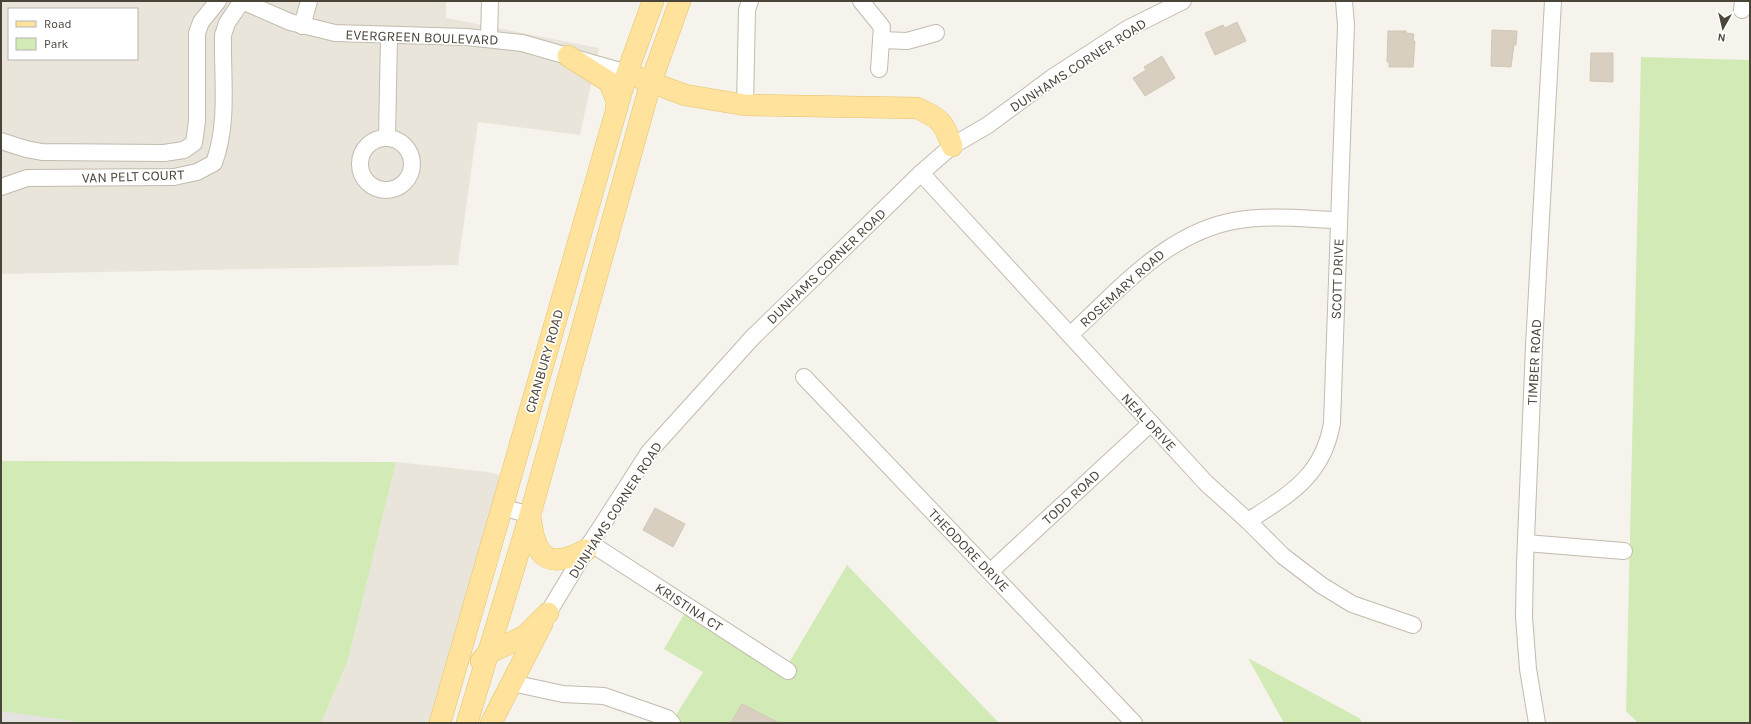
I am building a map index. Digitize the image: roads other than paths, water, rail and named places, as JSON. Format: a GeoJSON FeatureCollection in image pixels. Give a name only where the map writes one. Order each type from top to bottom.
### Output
{"type":"FeatureCollection","features":[{"type":"Feature","properties":{"kind":"main road","name":"CRANBURY ROAD"},"geometry":{"type":"LineString","coordinates":[[441,718],[627,73],[653,1]]}},
{"type":"Feature","properties":{"kind":"main road","name":"CRANBURY ROAD"},"geometry":{"type":"LineString","coordinates":[[467,723],[530,515],[651,82],[680,1]]}},
{"type":"Feature","properties":{"kind":"main road"},"geometry":{"type":"LineString","coordinates":[[568,56],[609,82],[617,101],[616,114]]}},
{"type":"Feature","properties":{"kind":"main road"},"geometry":{"type":"LineString","coordinates":[[627,73],[685,95],[745,105],[917,108],[936,116],[946,129],[952,146]]}},
{"type":"Feature","properties":{"kind":"main road"},"geometry":{"type":"LineString","coordinates":[[530,515],[532,533],[538,550],[549,558],[565,559],[588,546]]}},
{"type":"Feature","properties":{"kind":"main road"},"geometry":{"type":"LineString","coordinates":[[441,718],[465,677],[487,654],[525,636],[548,614]]}},
{"type":"Feature","properties":{"kind":"main road"},"geometry":{"type":"LineString","coordinates":[[491,723],[548,614]]}},
{"type":"Feature","properties":{"kind":"street","name":"VAN PELT COURT"},"geometry":{"type":"LineString","coordinates":[[1,140],[26,149],[42,152],[164,153],[188,148],[194,143],[197,121],[197,33],[201,22],[218,1]]}},
{"type":"Feature","properties":{"kind":"street"},"geometry":{"type":"LineString","coordinates":[[188,148],[206,168],[214,163],[221,144],[223,35],[227,23],[242,1]]}},
{"type":"Feature","properties":{"kind":"street","name":"EVERGREEN BOULEVARD"},"geometry":{"type":"LineString","coordinates":[[242,1],[302,26],[335,33],[389,36],[467,37],[522,43],[627,73]]}},
{"type":"Feature","properties":{"kind":"street"},"geometry":{"type":"LineString","coordinates":[[302,26],[309,1]]}},
{"type":"Feature","properties":{"kind":"street"},"geometry":{"type":"LineString","coordinates":[[489,39],[490,1]]}},
{"type":"Feature","properties":{"kind":"street"},"geometry":{"type":"LineString","coordinates":[[745,105],[747,10],[750,1]]}},
{"type":"Feature","properties":{"kind":"street"},"geometry":{"type":"LineString","coordinates":[[861,1],[882,27],[879,69]]}},
{"type":"Feature","properties":{"kind":"street","name":"DUNHAMS CORNER ROAD"},"geometry":{"type":"LineString","coordinates":[[548,614],[588,546],[649,452],[752,338],[921,173],[952,146],[988,125],[1053,77],[1127,29],[1183,1]]}},
{"type":"Feature","properties":{"kind":"street","name":"SCOTT DRIVE"},"geometry":{"type":"LineString","coordinates":[[1248,521],[1290,493],[1304,481],[1323,454],[1330,434],[1334,412],[1346,25],[1344,1]]}},
{"type":"Feature","properties":{"kind":"street","name":"TIMBER ROAD"},"geometry":{"type":"LineString","coordinates":[[1537,723],[1528,669],[1524,617],[1534,346],[1553,1]]}},
{"type":"Feature","properties":{"kind":"street"},"geometry":{"type":"LineString","coordinates":[[881,40],[907,41],[936,33]]}},
{"type":"Feature","properties":{"kind":"street"},"geometry":{"type":"LineString","coordinates":[[387,138],[389,36]]}},
{"type":"Feature","properties":{"kind":"street","name":"VAN PELT COURT"},"geometry":{"type":"LineString","coordinates":[[1,187],[27,178],[174,177],[206,168]]}},
{"type":"Feature","properties":{"kind":"street","name":"NEAL DRIVE"},"geometry":{"type":"LineString","coordinates":[[921,173],[1206,483],[1248,521],[1283,556],[1321,585],[1352,604],[1413,624]]}},
{"type":"Feature","properties":{"kind":"street","name":"ROSEMARY ROAD"},"geometry":{"type":"LineString","coordinates":[[1070,335],[1156,256],[1186,237],[1221,224],[1257,218],[1339,220]]}},
{"type":"Feature","properties":{"kind":"street","name":"THEODORE DRIVE"},"geometry":{"type":"LineString","coordinates":[[804,377],[1134,723]]}},
{"type":"Feature","properties":{"kind":"street","name":"TODD ROAD"},"geometry":{"type":"LineString","coordinates":[[990,572],[1151,423]]}},
{"type":"Feature","properties":{"kind":"street"},"geometry":{"type":"LineString","coordinates":[[502,508],[530,515]]}},
{"type":"Feature","properties":{"kind":"street"},"geometry":{"type":"LineString","coordinates":[[1526,543],[1624,551]]}},
{"type":"Feature","properties":{"kind":"street","name":"KRISTINA CT"},"geometry":{"type":"LineString","coordinates":[[588,546],[788,671]]}},
{"type":"Feature","properties":{"kind":"street"},"geometry":{"type":"LineString","coordinates":[[512,683],[563,694],[604,696],[667,718],[672,723]]}}]}
